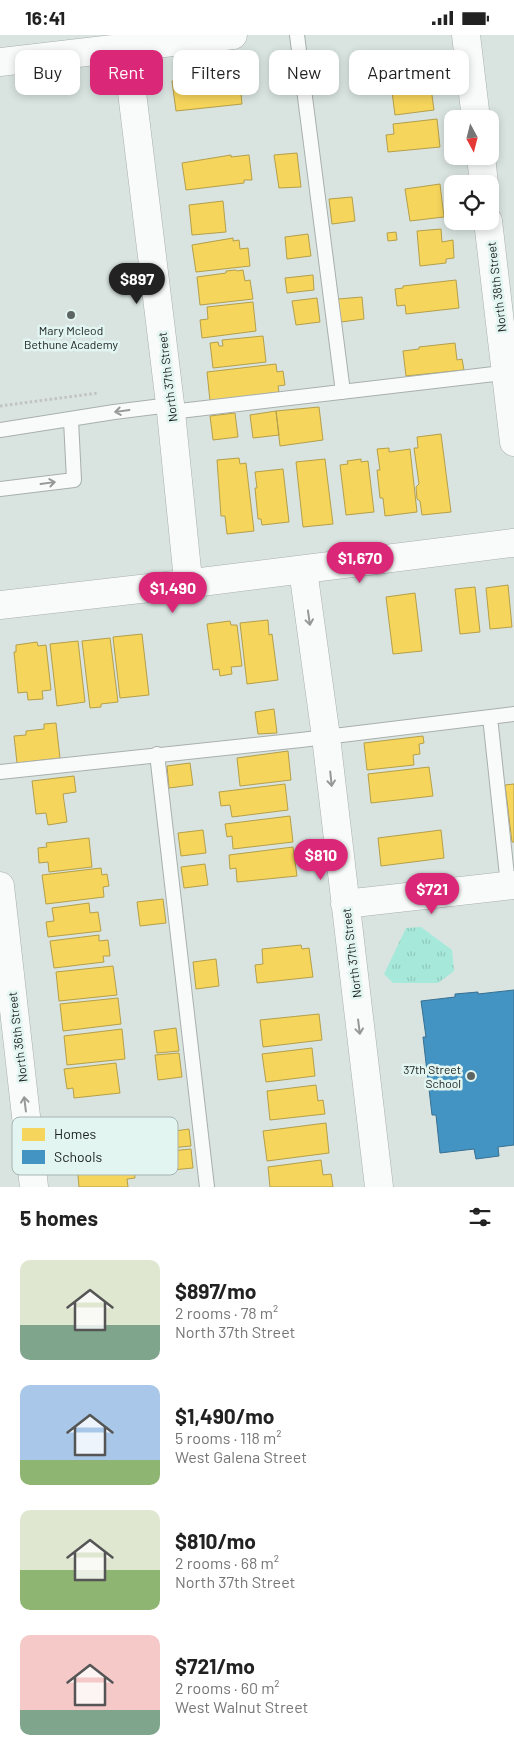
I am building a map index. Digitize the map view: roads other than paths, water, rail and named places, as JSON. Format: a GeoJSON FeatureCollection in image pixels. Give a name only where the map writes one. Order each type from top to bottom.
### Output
{"type":"FeatureCollection","features":[{"type":"Feature","properties":{"kind":"street"},"geometry":{"type":"LineString","coordinates":[[0,62],[125,41],[234,35]]}},
{"type":"Feature","properties":{"kind":"street"},"geometry":{"type":"LineString","coordinates":[[466,35],[475,110]]}},
{"type":"Feature","properties":{"kind":"street","name":"North 37th Street"},"geometry":{"type":"LineString","coordinates":[[125,41],[171,409],[188,579]]}},
{"type":"Feature","properties":{"kind":"street","name":"North 38th Street"},"geometry":{"type":"LineString","coordinates":[[489,230],[510,372],[514,442]]}},
{"type":"Feature","properties":{"kind":"street"},"geometry":{"type":"LineString","coordinates":[[0,605],[188,579],[303,569],[513,542]]}},
{"type":"Feature","properties":{"kind":"street","name":"North 37th Street"},"geometry":{"type":"LineString","coordinates":[[303,569],[326,737],[378,1187]]}},
{"type":"Feature","properties":{"kind":"street"},"geometry":{"type":"LineString","coordinates":[[345,904],[511,885]]}},
{"type":"Feature","properties":{"kind":"street","name":"North 36th Street"},"geometry":{"type":"LineString","coordinates":[[0,886],[26,1117]]}},
{"type":"Feature","properties":{"kind":"lane"},"geometry":{"type":"LineString","coordinates":[[297,35],[343,392]]}},
{"type":"Feature","properties":{"kind":"lane"},"geometry":{"type":"LineString","coordinates":[[0,430],[114,412],[171,409],[343,392],[510,372]]}},
{"type":"Feature","properties":{"kind":"lane"},"geometry":{"type":"LineString","coordinates":[[0,489],[74,479],[71,420]]}},
{"type":"Feature","properties":{"kind":"lane"},"geometry":{"type":"LineString","coordinates":[[0,772],[326,737],[514,714]]}},
{"type":"Feature","properties":{"kind":"lane"},"geometry":{"type":"LineString","coordinates":[[490,717],[511,885]]}},
{"type":"Feature","properties":{"kind":"lane"},"geometry":{"type":"LineString","coordinates":[[157,754],[206,1187]]}},
{"type":"Feature","properties":{"kind":"place","name":"Mary Mcleod Bethune Academy"},"geometry":{"type":"Point","coordinates":[71,315]}},
{"type":"Feature","properties":{"kind":"place","name":"37th Street School"},"geometry":{"type":"Point","coordinates":[471,1076]}}]}
